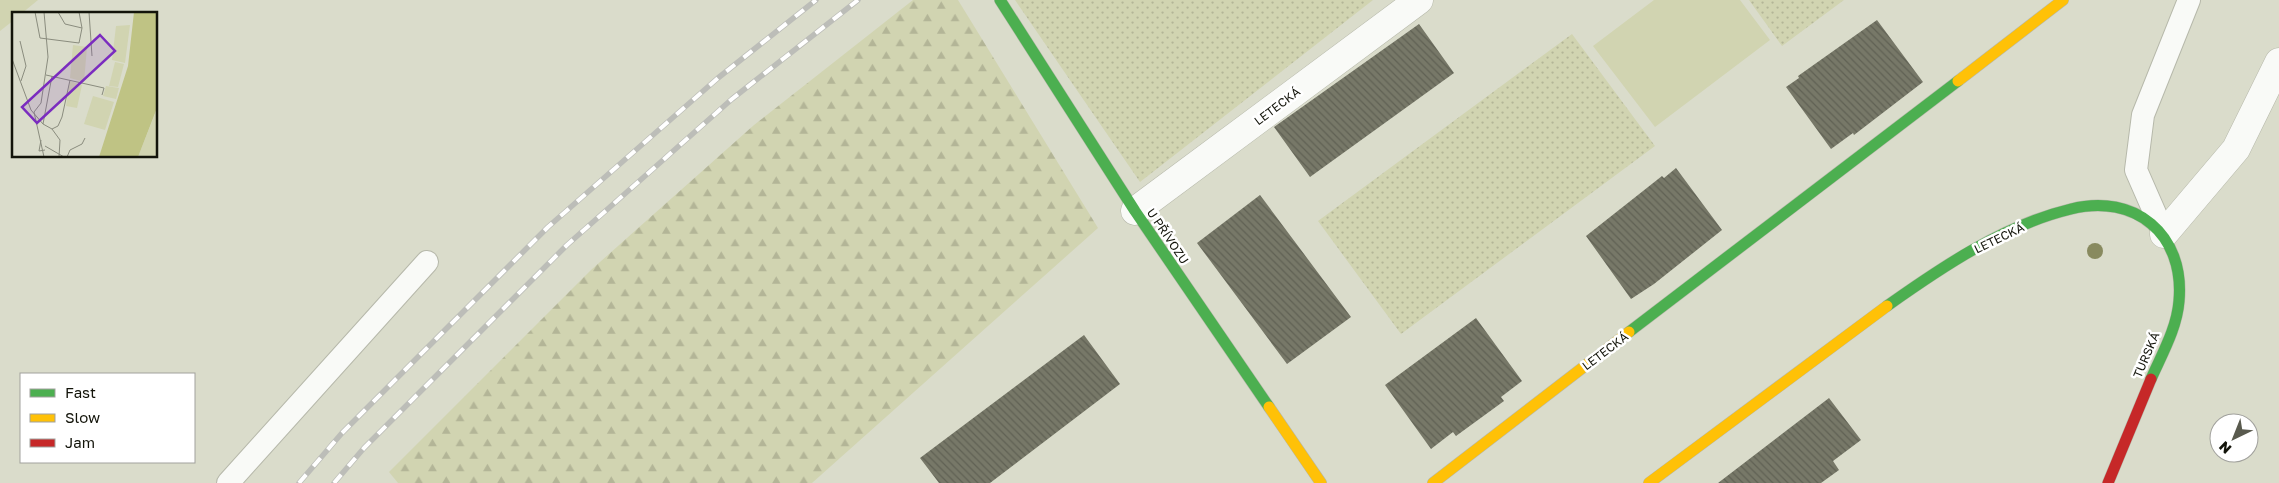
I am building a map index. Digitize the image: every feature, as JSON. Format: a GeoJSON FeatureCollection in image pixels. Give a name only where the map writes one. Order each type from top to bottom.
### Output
{"type":"FeatureCollection","features":[{"type":"Feature","properties":{"kind":"street","name":"U PŘÍVOZU"},"geometry":{"type":"LineString","coordinates":[[1000,0],[1135,211],[1321,483]]}},
{"type":"Feature","properties":{"kind":"street","name":"LETECKÁ"},"geometry":{"type":"LineString","coordinates":[[1135,211],[1419,0]]}},
{"type":"Feature","properties":{"kind":"street","name":"LETECKÁ"},"geometry":{"type":"LineString","coordinates":[[1432,483],[2063,0]]}},
{"type":"Feature","properties":{"kind":"street"},"geometry":{"type":"LineString","coordinates":[[2164,234],[2236,149],[2279,62]]}},
{"type":"Feature","properties":{"kind":"street","name":"LETECKÁ"},"geometry":{"type":"LineString","coordinates":[[1649,483],[1899,296],[1932,274],[1995,239],[2041,218],[2096,205],[2113,207],[2138,215],[2164,234]]}},
{"type":"Feature","properties":{"kind":"street","name":"TURSKÁ"},"geometry":{"type":"LineString","coordinates":[[2108,483],[2178,310],[2178,279],[2172,251],[2164,234]]}},
{"type":"Feature","properties":{"kind":"lane"},"geometry":{"type":"LineString","coordinates":[[2164,234],[2136,170],[2143,115],[2190,0]]}},
{"type":"Feature","properties":{"kind":"lane"},"geometry":{"type":"LineString","coordinates":[[228,483],[427,262]]}},
{"type":"Feature","properties":{"kind":"green space"},"geometry":{"type":"Polygon","coordinates":[[[0,0],[38,0],[23,12],[12,12],[12,22],[0,31],[0,0]]]}},
{"type":"Feature","properties":{"kind":"green space"},"geometry":{"type":"Polygon","coordinates":[[[913,0],[958,0],[1098,228],[812,483],[398,483],[389,472],[591,270],[754,125],[913,0]]]}},
{"type":"Feature","properties":{"kind":"green space"},"geometry":{"type":"Polygon","coordinates":[[[1015,0],[1373,0],[1140,182],[1015,0]]]}},
{"type":"Feature","properties":{"kind":"green space"},"geometry":{"type":"Polygon","coordinates":[[[1654,0],[1740,0],[1770,40],[1655,127],[1593,46],[1654,0]]]}},
{"type":"Feature","properties":{"kind":"green space"},"geometry":{"type":"Polygon","coordinates":[[[1749,0],[1844,0],[1782,46],[1749,0]]]}},
{"type":"Feature","properties":{"kind":"green space"},"geometry":{"type":"Polygon","coordinates":[[[1572,34],[1655,146],[1401,334],[1318,221],[1572,34]]]}},
{"type":"Feature","properties":{"kind":"building"},"geometry":{"type":"Polygon","coordinates":[[[1877,20],[1923,82],[1854,135],[1853,133],[1831,149],[1786,87],[1799,78],[1798,76],[1877,20]]]}},
{"type":"Feature","properties":{"kind":"building"},"geometry":{"type":"Polygon","coordinates":[[[1419,24],[1454,73],[1310,177],[1274,127],[1419,24]]]}},
{"type":"Feature","properties":{"kind":"building"},"geometry":{"type":"Polygon","coordinates":[[[1676,168],[1722,230],[1654,284],[1631,299],[1586,236],[1662,176],[1664,178],[1676,168]]]}},
{"type":"Feature","properties":{"kind":"building"},"geometry":{"type":"Polygon","coordinates":[[[1260,195],[1351,317],[1287,364],[1197,243],[1260,195]]]}},
{"type":"Feature","properties":{"kind":"building"},"geometry":{"type":"Polygon","coordinates":[[[1476,318],[1522,381],[1501,397],[1504,401],[1456,436],[1453,432],[1431,449],[1385,385],[1476,318]]]}},
{"type":"Feature","properties":{"kind":"building"},"geometry":{"type":"Polygon","coordinates":[[[1084,335],[1120,384],[990,483],[939,483],[920,458],[1084,335]]]}},
{"type":"Feature","properties":{"kind":"building"},"geometry":{"type":"Polygon","coordinates":[[[1829,398],[1861,440],[1833,461],[1839,470],[1821,483],[1718,483],[1829,398]]]}},
{"type":"Feature","properties":{"kind":"railway"},"geometry":{"type":"LineString","coordinates":[[299,483],[342,433],[548,227],[718,78],[816,0]]}},
{"type":"Feature","properties":{"kind":"railway"},"geometry":{"type":"LineString","coordinates":[[334,483],[364,448],[567,245],[732,99],[858,0]]}},
{"type":"Feature","properties":{"kind":"traffic: fast"},"geometry":{"type":"LineString","coordinates":[[1000,0],[1135,211],[1269,407]]}},
{"type":"Feature","properties":{"kind":"traffic: fast"},"geometry":{"type":"LineString","coordinates":[[1629,332],[1958,81]]}},
{"type":"Feature","properties":{"kind":"traffic: fast"},"geometry":{"type":"LineString","coordinates":[[1887,306],[1952,262],[2022,225],[2071,209],[2094,206],[2116,207],[2135,213],[2151,224],[2164,238],[2174,256],[2179,277],[2178,311],[2168,341],[2151,379]]}},
{"type":"Feature","properties":{"kind":"traffic: slow"},"geometry":{"type":"LineString","coordinates":[[1958,81],[2063,0]]}},
{"type":"Feature","properties":{"kind":"traffic: slow"},"geometry":{"type":"LineString","coordinates":[[1649,483],[1887,306]]}},
{"type":"Feature","properties":{"kind":"traffic: slow"},"geometry":{"type":"LineString","coordinates":[[1433,483],[1629,332]]}},
{"type":"Feature","properties":{"kind":"traffic: slow"},"geometry":{"type":"LineString","coordinates":[[1269,407],[1321,483]]}},
{"type":"Feature","properties":{"kind":"traffic: jam"},"geometry":{"type":"LineString","coordinates":[[2108,483],[2151,379]]}}]}
